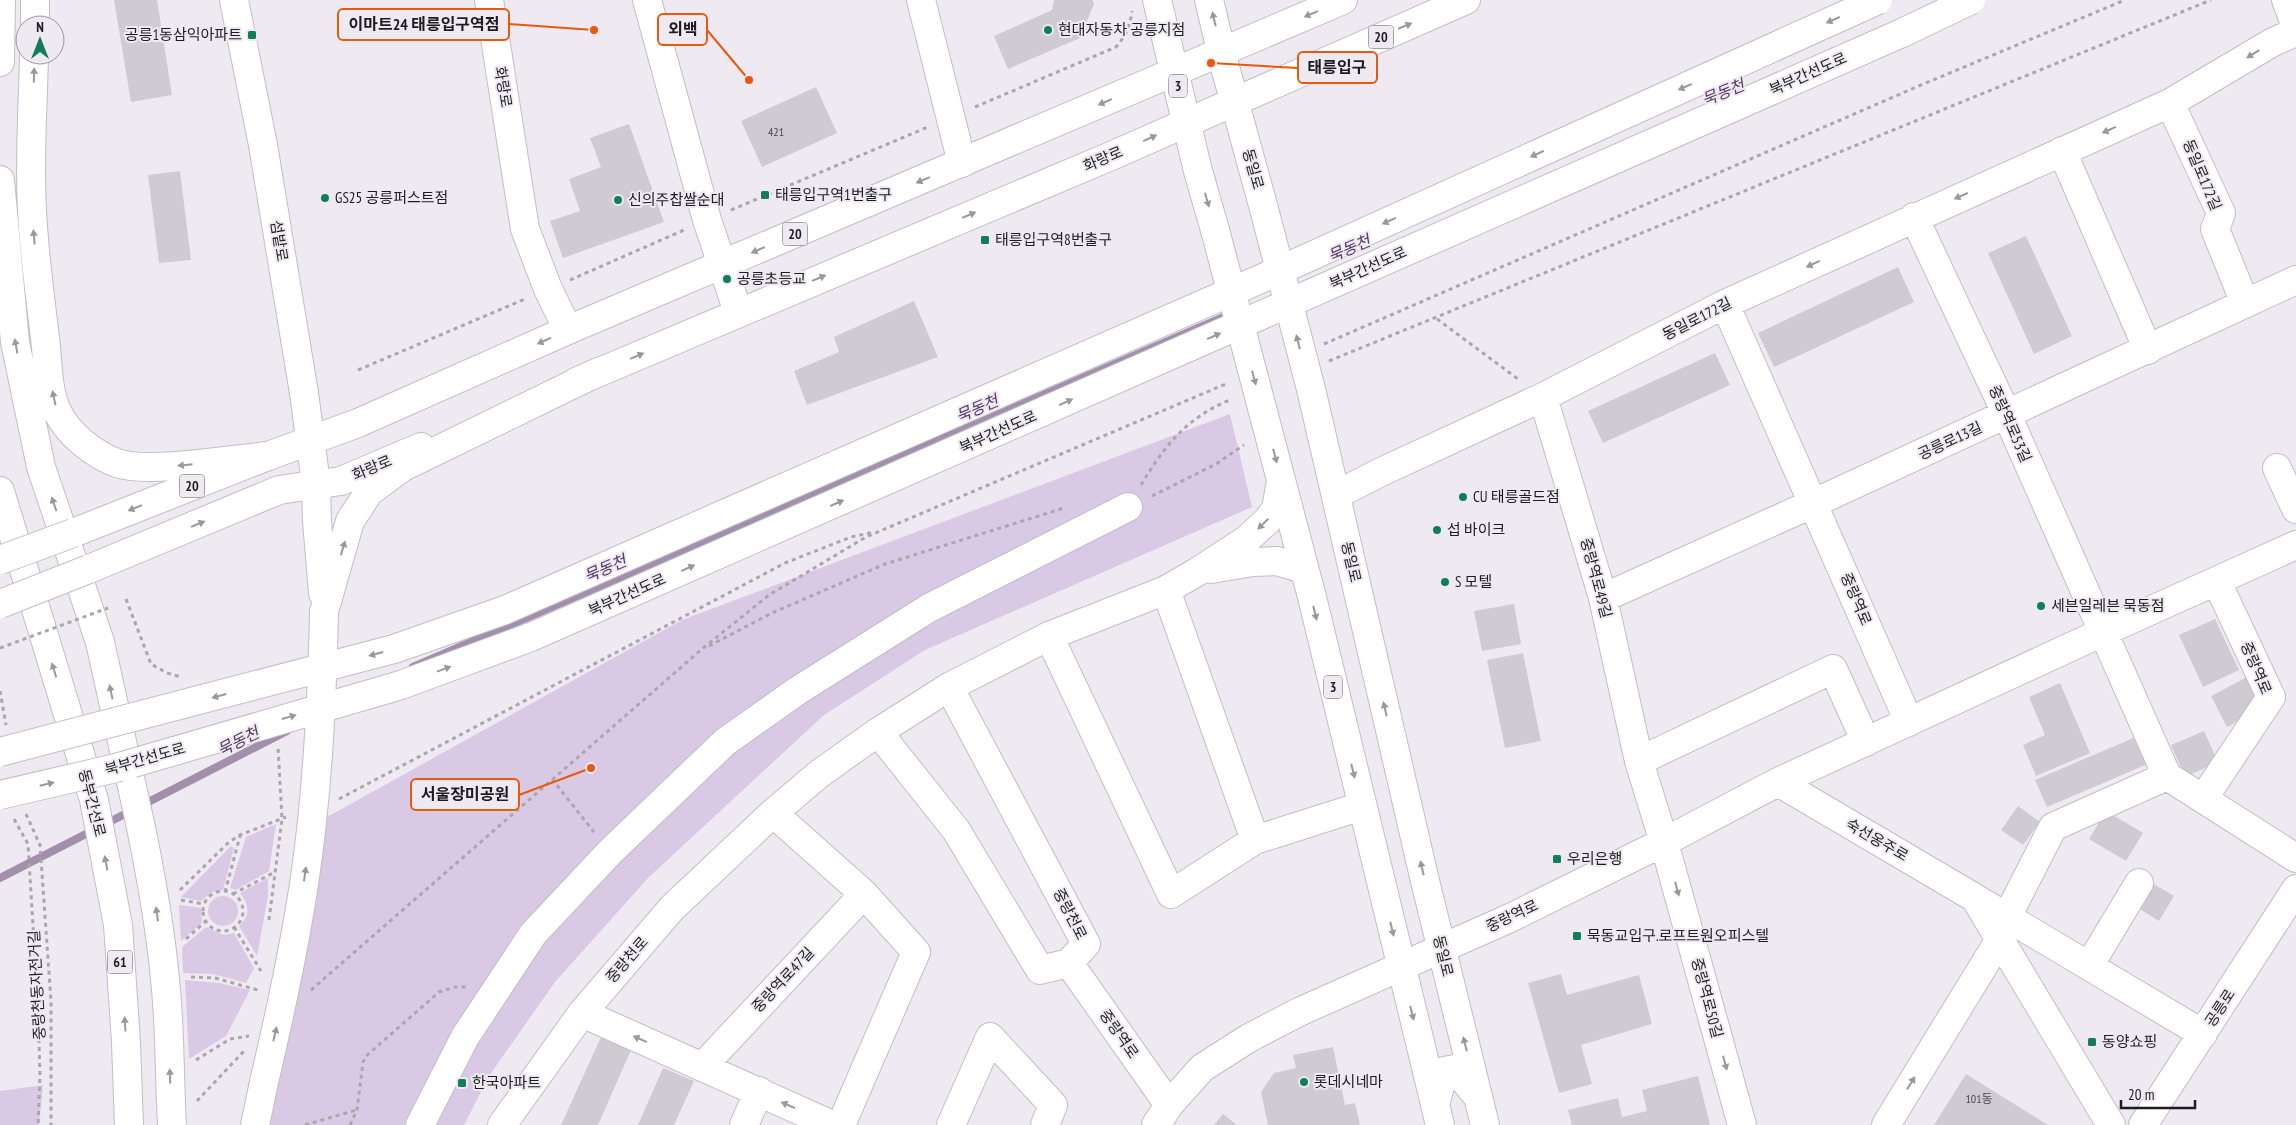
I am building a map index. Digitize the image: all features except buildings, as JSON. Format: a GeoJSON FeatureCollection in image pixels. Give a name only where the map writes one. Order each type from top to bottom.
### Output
{"type":"FeatureCollection","features":[{"type":"Feature","properties":{"kind":"main road"},"geometry":{"type":"LineString","coordinates":[[0,62],[2,0]]}},
{"type":"Feature","properties":{"kind":"main road"},"geometry":{"type":"LineString","coordinates":[[34,0],[34,15]]}},
{"type":"Feature","properties":{"kind":"main road","name":"섬밭로"},"geometry":{"type":"LineString","coordinates":[[234,0],[263,145],[311,440],[316,484],[324,612]]}},
{"type":"Feature","properties":{"kind":"main road","name":"화랑로"},"geometry":{"type":"LineString","coordinates":[[489,0],[525,229],[548,289],[568,330]]}},
{"type":"Feature","properties":{"kind":"main road"},"geometry":{"type":"LineString","coordinates":[[647,0],[707,220],[738,312]]}},
{"type":"Feature","properties":{"kind":"main road"},"geometry":{"type":"LineString","coordinates":[[920,0],[962,163]]}},
{"type":"Feature","properties":{"kind":"main road","name":"3"},"geometry":{"type":"LineString","coordinates":[[1157,0],[1215,230],[1282,481],[1438,1116]]}},
{"type":"Feature","properties":{"kind":"main road","name":"동일로"},"geometry":{"type":"LineString","coordinates":[[1209,0],[1221,52],[1311,389],[1485,1125]]}},
{"type":"Feature","properties":{"kind":"main road","name":"20"},"geometry":{"type":"LineString","coordinates":[[0,560],[268,456],[358,424],[568,330],[1343,0]]}},
{"type":"Feature","properties":{"kind":"main road","name":"화랑로"},"geometry":{"type":"LineString","coordinates":[[0,604],[279,490],[333,483],[349,478],[1187,122],[1466,0]]}},
{"type":"Feature","properties":{"kind":"main road"},"geometry":{"type":"LineString","coordinates":[[0,752],[394,649],[504,610],[1274,273],[1878,0]]}},
{"type":"Feature","properties":{"kind":"main road","name":"북부간선도로"},"geometry":{"type":"LineString","coordinates":[[0,795],[116,768],[401,685],[532,637],[1902,33],[1971,0]]}},
{"type":"Feature","properties":{"kind":"main road"},"geometry":{"type":"LineString","coordinates":[[2286,0],[2296,27]]}},
{"type":"Feature","properties":{"kind":"main road","name":"동일로172길"},"geometry":{"type":"LineString","coordinates":[[1336,495],[1381,472],[1543,397],[1725,304],[2170,103],[2274,42],[2296,32]]}},
{"type":"Feature","properties":{"kind":"main road"},"geometry":{"type":"LineString","coordinates":[[34,65],[31,163],[33,235],[53,396],[60,417],[70,430],[93,450],[123,465],[176,466],[268,456]]}},
{"type":"Feature","properties":{"kind":"main road","name":"동일로172길"},"geometry":{"type":"LineString","coordinates":[[2170,103],[2221,213],[2215,228],[2245,303]]}},
{"type":"Feature","properties":{"kind":"main road"},"geometry":{"type":"LineString","coordinates":[[2062,151],[2148,350]]}},
{"type":"Feature","properties":{"kind":"main road"},"geometry":{"type":"LineString","coordinates":[[0,180],[15,342],[41,467],[100,642],[150,864],[168,1016],[172,1125]]}},
{"type":"Feature","properties":{"kind":"main road","name":"중랑역로53길"},"geometry":{"type":"LineString","coordinates":[[1914,218],[2007,415],[2103,632]]}},
{"type":"Feature","properties":{"kind":"main road","name":"공릉로13길"},"geometry":{"type":"LineString","coordinates":[[1603,598],[2007,415],[2296,280]]}},
{"type":"Feature","properties":{"kind":"main road","name":"중랑역로"},"geometry":{"type":"LineString","coordinates":[[1725,304],[1909,722]]}},
{"type":"Feature","properties":{"kind":"main road"},"geometry":{"type":"LineString","coordinates":[[255,1125],[290,967],[305,875],[322,691],[324,612],[350,520],[369,492],[403,467],[598,372]]}},
{"type":"Feature","properties":{"kind":"main road","name":"중랑역로49길"},"geometry":{"type":"LineString","coordinates":[[1543,397],[1603,598],[1639,761],[1664,842]]}},
{"type":"Feature","properties":{"kind":"main road"},"geometry":{"type":"LineString","coordinates":[[2277,468],[2296,509]]}},
{"type":"Feature","properties":{"kind":"main road","name":"중랑천로"},"geometry":{"type":"LineString","coordinates":[[502,1125],[582,1013],[672,908],[773,813],[819,774],[878,732],[949,687],[1048,636],[1166,590],[1197,572],[1246,540],[1267,521],[1276,510],[1282,481]]}},
{"type":"Feature","properties":{"kind":"main road","name":"동부간선로"},"geometry":{"type":"LineString","coordinates":[[0,491],[94,800],[118,926],[126,1042],[129,1125]]}},
{"type":"Feature","properties":{"kind":"main road"},"geometry":{"type":"LineString","coordinates":[[420,1125],[465,1037],[533,934],[610,852],[725,742],[797,690],[929,608],[1128,508]]}},
{"type":"Feature","properties":{"kind":"main road","name":"중랑역로"},"geometry":{"type":"LineString","coordinates":[[1069,963],[1163,1115],[1202,1068],[1249,1038],[1299,1012],[1401,965],[1442,949],[1664,842],[1778,782],[2296,545]]}},
{"type":"Feature","properties":{"kind":"main road"},"geometry":{"type":"LineString","coordinates":[[1197,572],[1277,561],[1304,570]]}},
{"type":"Feature","properties":{"kind":"main road","name":"중랑역로"},"geometry":{"type":"LineString","coordinates":[[2203,799],[2271,698],[2217,582]]}},
{"type":"Feature","properties":{"kind":"main road"},"geometry":{"type":"LineString","coordinates":[[1166,590],[1256,840]]}},
{"type":"Feature","properties":{"kind":"main road"},"geometry":{"type":"LineString","coordinates":[[2103,632],[2167,776],[2296,858]]}},
{"type":"Feature","properties":{"kind":"main road"},"geometry":{"type":"LineString","coordinates":[[1048,636],[1171,894],[1256,840],[1362,806]]}},
{"type":"Feature","properties":{"kind":"main road"},"geometry":{"type":"LineString","coordinates":[[1639,761],[1833,669],[1866,742]]}},
{"type":"Feature","properties":{"kind":"main road","name":"중랑천로"},"geometry":{"type":"LineString","coordinates":[[878,732],[956,830],[1040,970],[1069,963],[1086,944],[949,687]]}},
{"type":"Feature","properties":{"kind":"main road"},"geometry":{"type":"LineString","coordinates":[[1886,1125],[2003,928],[2053,827],[2167,776]]}},
{"type":"Feature","properties":{"kind":"main road","name":"숙선옹주로"},"geometry":{"type":"LineString","coordinates":[[1778,782],[1975,898],[2003,928],[2111,1125]]}},
{"type":"Feature","properties":{"kind":"main road"},"geometry":{"type":"LineString","coordinates":[[773,813],[864,894],[916,952],[841,1125]]}},
{"type":"Feature","properties":{"kind":"main road","name":"중랑역로50길"},"geometry":{"type":"LineString","coordinates":[[1664,842],[1742,1125]]}},
{"type":"Feature","properties":{"kind":"main road"},"geometry":{"type":"LineString","coordinates":[[2089,966],[2139,883]]}},
{"type":"Feature","properties":{"kind":"main road","name":"공릉로"},"geometry":{"type":"LineString","coordinates":[[2143,1125],[2296,889]]}},
{"type":"Feature","properties":{"kind":"main road","name":"중랑역로47길"},"geometry":{"type":"LineString","coordinates":[[702,1066],[864,894]]}},
{"type":"Feature","properties":{"kind":"main road","name":"숙선옹주로"},"geometry":{"type":"LineString","coordinates":[[2003,928],[2089,966],[2203,1034]]}},
{"type":"Feature","properties":{"kind":"main road"},"geometry":{"type":"LineString","coordinates":[[582,1013],[832,1125]]}},
{"type":"Feature","properties":{"kind":"main road"},"geometry":{"type":"LineString","coordinates":[[951,1125],[990,1037],[1053,1105],[1045,1125]]}},
{"type":"Feature","properties":{"kind":"main road"},"geometry":{"type":"LineString","coordinates":[[1438,1116],[1444,1071],[1455,1069],[1478,1097]]}},
{"type":"Feature","properties":{"kind":"main road"},"geometry":{"type":"LineString","coordinates":[[744,1125],[758,1091]]}},
{"type":"Feature","properties":{"kind":"path"},"geometry":{"type":"LineString","coordinates":[[1543,397],[1436,319],[2211,0]]}},
{"type":"Feature","properties":{"kind":"path"},"geometry":{"type":"LineString","coordinates":[[358,370],[1116,47],[1130,26],[1132,11]]}},
{"type":"Feature","properties":{"kind":"path"},"geometry":{"type":"LineString","coordinates":[[1128,508],[1159,455],[1188,424],[1214,407]]}},
{"type":"Feature","properties":{"kind":"path"},"geometry":{"type":"LineString","coordinates":[[1128,508],[1216,464],[1248,442]]}},
{"type":"Feature","properties":{"kind":"path"},"geometry":{"type":"LineString","coordinates":[[702,649],[772,614],[885,564],[1066,508]]}},
{"type":"Feature","properties":{"kind":"path"},"geometry":{"type":"LineString","coordinates":[[344,797],[786,562],[851,537],[881,531]]}},
{"type":"Feature","properties":{"kind":"path"},"geometry":{"type":"LineString","coordinates":[[126,599],[151,664]]}},
{"type":"Feature","properties":{"kind":"path"},"geometry":{"type":"LineString","coordinates":[[0,648],[108,608]]}},
{"type":"Feature","properties":{"kind":"path"},"geometry":{"type":"LineString","coordinates":[[269,921],[282,819],[277,742]]}},
{"type":"Feature","properties":{"kind":"path"},"geometry":{"type":"LineString","coordinates":[[552,780],[610,852]]}},
{"type":"Feature","properties":{"kind":"path"},"geometry":{"type":"LineString","coordinates":[[204,904],[175,898],[228,844],[240,835],[282,819]]}},
{"type":"Feature","properties":{"kind":"path"},"geometry":{"type":"LineString","coordinates":[[225,892],[240,835]]}},
{"type":"Feature","properties":{"kind":"path"},"geometry":{"type":"LineString","coordinates":[[28,844],[38,1007],[40,1076],[38,1125]]}},
{"type":"Feature","properties":{"kind":"path","name":"중랑천동자전거길"},"geometry":{"type":"LineString","coordinates":[[40,845],[51,1001],[51,1125]]}},
{"type":"Feature","properties":{"kind":"path"},"geometry":{"type":"LineString","coordinates":[[233,894],[242,907],[240,920],[234,927],[225,930],[213,928],[206,921],[203,912],[204,904],[210,896],[216,892],[233,894],[276,872]]}},
{"type":"Feature","properties":{"kind":"path"},"geometry":{"type":"LineString","coordinates":[[186,940],[206,921]]}},
{"type":"Feature","properties":{"kind":"path"},"geometry":{"type":"LineString","coordinates":[[234,927],[261,971]]}},
{"type":"Feature","properties":{"kind":"path"},"geometry":{"type":"LineString","coordinates":[[256,999],[263,963]]}},
{"type":"Feature","properties":{"kind":"path"},"geometry":{"type":"LineString","coordinates":[[190,977],[216,978],[258,990]]}},
{"type":"Feature","properties":{"kind":"path"},"geometry":{"type":"LineString","coordinates":[[350,1125],[357,1110],[363,1062],[366,1056],[439,992],[454,987],[498,988]]}},
{"type":"Feature","properties":{"kind":"path"},"geometry":{"type":"LineString","coordinates":[[249,1042],[252,1027]]}},
{"type":"Feature","properties":{"kind":"path"},"geometry":{"type":"LineString","coordinates":[[194,1061],[230,1039],[250,1036]]}},
{"type":"Feature","properties":{"kind":"path"},"geometry":{"type":"LineString","coordinates":[[305,1125],[357,1110]]}},
{"type":"Feature","properties":{"kind":"shaded area"},"geometry":{"type":"Polygon","coordinates":[[[1230,414],[1252,507],[925,650],[824,715],[648,878],[555,982],[489,1076],[464,1125],[264,1125],[320,821],[682,620],[1230,414]]]}},
{"type":"Feature","properties":{"kind":"shaded area"},"geometry":{"type":"Polygon","coordinates":[[[276,824],[269,871],[236,890],[230,888],[246,837],[276,824]]]}},
{"type":"Feature","properties":{"kind":"shaded area"},"geometry":{"type":"Polygon","coordinates":[[[231,846],[234,848],[223,890],[212,892],[201,901],[181,897],[231,846]]]}},
{"type":"Feature","properties":{"kind":"shaded area"},"geometry":{"type":"Polygon","coordinates":[[[268,878],[268,896],[257,956],[239,926],[247,914],[247,906],[240,893],[268,878]]]}},
{"type":"Feature","properties":{"kind":"shaded area"},"geometry":{"type":"Polygon","coordinates":[[[223,896],[234,900],[238,911],[234,922],[223,926],[212,922],[208,911],[212,900],[223,896]]]}},
{"type":"Feature","properties":{"kind":"shaded area"},"geometry":{"type":"Polygon","coordinates":[[[179,905],[201,908],[202,923],[181,941],[179,905]]]}},
{"type":"Feature","properties":{"kind":"shaded area"},"geometry":{"type":"Polygon","coordinates":[[[206,927],[224,935],[234,933],[254,968],[246,983],[213,974],[183,973],[182,947],[206,927]]]}},
{"type":"Feature","properties":{"kind":"shaded area"},"geometry":{"type":"Polygon","coordinates":[[[185,980],[219,983],[250,990],[226,1036],[189,1059],[185,980]]]}},
{"type":"Feature","properties":{"kind":"shaded area"},"geometry":{"type":"Polygon","coordinates":[[[43,1085],[39,1125],[0,1125],[0,1091],[43,1085]]]}},
{"type":"Feature","properties":{"kind":"waterway","name":"묵동천"},"geometry":{"type":"LineString","coordinates":[[413,667],[1233,313]]}},
{"type":"Feature","properties":{"kind":"waterway","name":"묵동천"},"geometry":{"type":"LineString","coordinates":[[0,878],[287,731]]}},
{"type":"Feature","properties":{"kind":"place","name":"이마트24 태릉입구역점"},"geometry":{"type":"Point","coordinates":[594,30]}},
{"type":"Feature","properties":{"kind":"place","name":"현대자동차 공릉지점"},"geometry":{"type":"Point","coordinates":[1048,30]}},
{"type":"Feature","properties":{"kind":"place","name":"공릉1동삼익아파트"},"geometry":{"type":"Point","coordinates":[252,35]}},
{"type":"Feature","properties":{"kind":"place","name":"태릉입구"},"geometry":{"type":"Point","coordinates":[1211,63]}},
{"type":"Feature","properties":{"kind":"place","name":"외백"},"geometry":{"type":"Point","coordinates":[749,80]}},
{"type":"Feature","properties":{"kind":"place","name":"태릉입구역1번출구"},"geometry":{"type":"Point","coordinates":[765,195]}},
{"type":"Feature","properties":{"kind":"place","name":"GS25 공릉퍼스트점"},"geometry":{"type":"Point","coordinates":[325,198]}},
{"type":"Feature","properties":{"kind":"place","name":"신의주찹쌀순대"},"geometry":{"type":"Point","coordinates":[618,200]}},
{"type":"Feature","properties":{"kind":"place","name":"태릉입구역8번출구"},"geometry":{"type":"Point","coordinates":[985,240]}},
{"type":"Feature","properties":{"kind":"place","name":"공릉초등교"},"geometry":{"type":"Point","coordinates":[727,279]}},
{"type":"Feature","properties":{"kind":"place","name":"CU 태릉골드점"},"geometry":{"type":"Point","coordinates":[1463,497]}},
{"type":"Feature","properties":{"kind":"place","name":"섭 바이크"},"geometry":{"type":"Point","coordinates":[1437,530]}},
{"type":"Feature","properties":{"kind":"place","name":"S 모텔"},"geometry":{"type":"Point","coordinates":[1445,582]}},
{"type":"Feature","properties":{"kind":"place","name":"세븐일레븐 묵동점"},"geometry":{"type":"Point","coordinates":[2041,606]}},
{"type":"Feature","properties":{"kind":"place","name":"서울장미공원"},"geometry":{"type":"Point","coordinates":[591,768]}},
{"type":"Feature","properties":{"kind":"place","name":"우리은행"},"geometry":{"type":"Point","coordinates":[1557,859]}},
{"type":"Feature","properties":{"kind":"place","name":"묵동교입구.로프트원오피스텔"},"geometry":{"type":"Point","coordinates":[1577,936]}},
{"type":"Feature","properties":{"kind":"place","name":"동양쇼핑"},"geometry":{"type":"Point","coordinates":[2092,1042]}},
{"type":"Feature","properties":{"kind":"place","name":"롯데시네마"},"geometry":{"type":"Point","coordinates":[1304,1082]}},
{"type":"Feature","properties":{"kind":"place","name":"한국아파트"},"geometry":{"type":"Point","coordinates":[462,1083]}}]}
